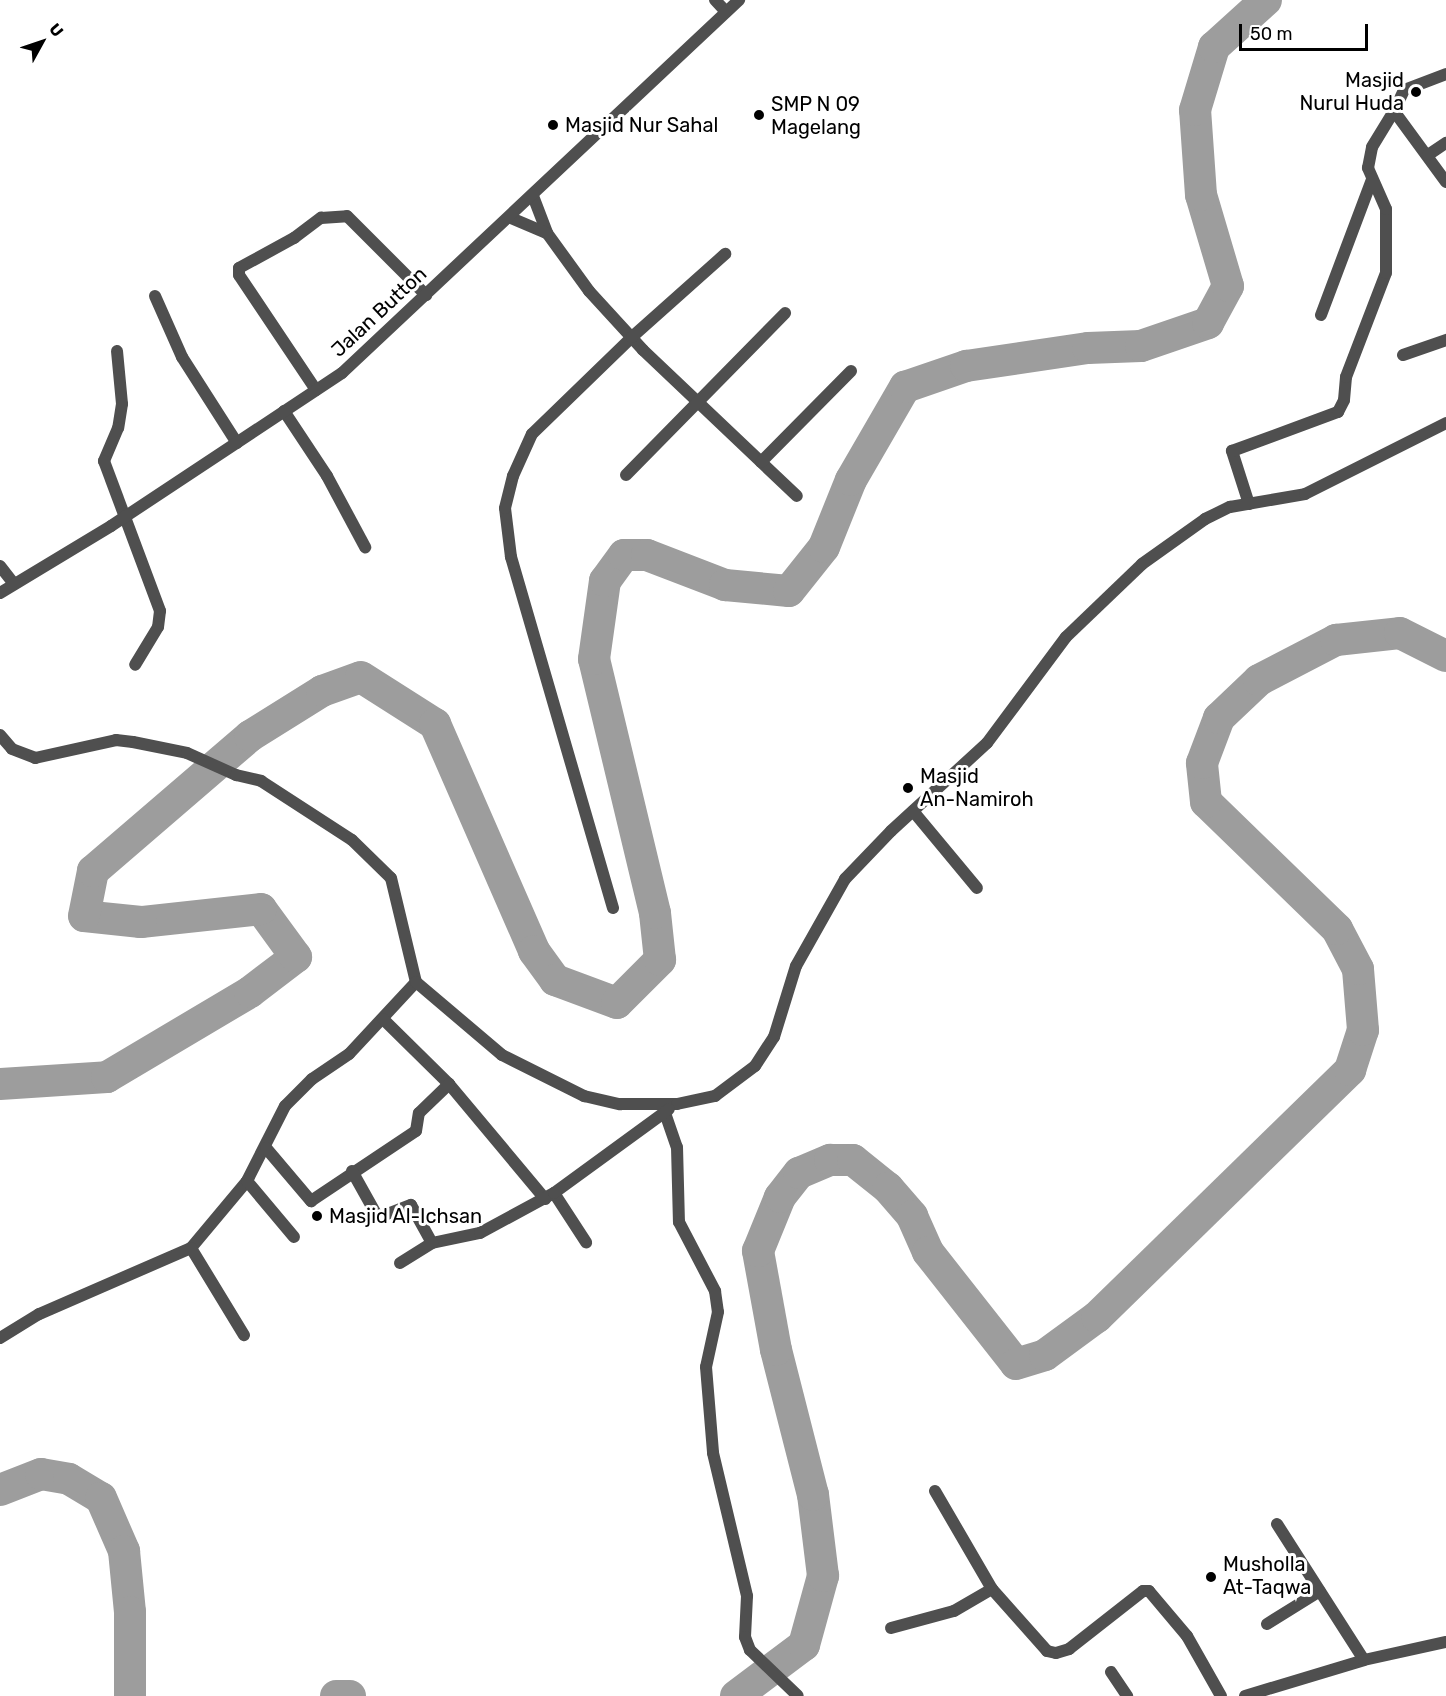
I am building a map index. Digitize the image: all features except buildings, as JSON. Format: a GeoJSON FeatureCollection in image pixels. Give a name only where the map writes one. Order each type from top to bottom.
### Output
{"type":"FeatureCollection","features":[{"type":"Feature","properties":{"kind":"street"},"geometry":{"type":"LineString","coordinates":[[715,0],[726,12]]}},
{"type":"Feature","properties":{"kind":"street","name":"Jalan Button"},"geometry":{"type":"LineString","coordinates":[[0,593],[126,516],[342,373],[511,218],[739,0]]}},
{"type":"Feature","properties":{"kind":"street"},"geometry":{"type":"LineString","coordinates":[[1249,504],[1232,451],[1338,412],[1344,400],[1346,377],[1386,273],[1386,209],[1368,168],[1372,147],[1404,90],[1446,74]]}},
{"type":"Feature","properties":{"kind":"street"},"geometry":{"type":"LineString","coordinates":[[1394,111],[1446,182]]}},
{"type":"Feature","properties":{"kind":"street"},"geometry":{"type":"LineString","coordinates":[[1428,155],[1446,143]]}},
{"type":"Feature","properties":{"kind":"street"},"geometry":{"type":"LineString","coordinates":[[1321,315],[1372,179]]}},
{"type":"Feature","properties":{"kind":"street"},"geometry":{"type":"LineString","coordinates":[[533,196],[547,233],[589,291],[632,337],[797,496]]}},
{"type":"Feature","properties":{"kind":"street"},"geometry":{"type":"LineString","coordinates":[[316,390],[239,276],[239,268],[294,238],[329,214],[347,216],[426,295]]}},
{"type":"Feature","properties":{"kind":"street"},"geometry":{"type":"LineString","coordinates":[[511,218],[547,233]]}},
{"type":"Feature","properties":{"kind":"street"},"geometry":{"type":"LineString","coordinates":[[613,908],[511,557],[505,508],[513,476],[532,434],[632,337],[725,254]]}},
{"type":"Feature","properties":{"kind":"street"},"geometry":{"type":"LineString","coordinates":[[155,296],[182,357],[237,443]]}},
{"type":"Feature","properties":{"kind":"street"},"geometry":{"type":"LineString","coordinates":[[626,475],[785,313]]}},
{"type":"Feature","properties":{"kind":"street"},"geometry":{"type":"LineString","coordinates":[[1403,355],[1446,340]]}},
{"type":"Feature","properties":{"kind":"street"},"geometry":{"type":"LineString","coordinates":[[117,351],[122,404],[118,429],[104,461],[160,611],[158,627],[135,665]]}},
{"type":"Feature","properties":{"kind":"street"},"geometry":{"type":"LineString","coordinates":[[761,462],[851,371]]}},
{"type":"Feature","properties":{"kind":"street"},"geometry":{"type":"LineString","coordinates":[[284,411],[327,476],[365,547]]}},
{"type":"Feature","properties":{"kind":"street"},"geometry":{"type":"LineString","coordinates":[[0,735],[12,749],[35,758],[116,741],[187,753],[236,775],[261,782],[297,803],[376,859],[391,878],[398,898],[416,982],[502,1055],[584,1096],[620,1104],[677,1104],[715,1096],[755,1066],[774,1037],[796,966],[822,915],[845,879],[913,811],[987,743],[1066,637],[1142,564],[1205,519],[1230,507],[1305,494],[1446,423]]}},
{"type":"Feature","properties":{"kind":"street"},"geometry":{"type":"LineString","coordinates":[[0,566],[14,584]]}},
{"type":"Feature","properties":{"kind":"street"},"geometry":{"type":"LineString","coordinates":[[913,811],[977,888]]}},
{"type":"Feature","properties":{"kind":"street"},"geometry":{"type":"LineString","coordinates":[[0,1338],[39,1314],[190,1248],[247,1181],[266,1148],[285,1106],[312,1079],[349,1054],[416,982]]}},
{"type":"Feature","properties":{"kind":"street"},"geometry":{"type":"LineString","coordinates":[[383,1019],[449,1084],[549,1196],[586,1242]]}},
{"type":"Feature","properties":{"kind":"street"},"geometry":{"type":"LineString","coordinates":[[266,1148],[311,1201],[352,1171],[416,1131],[418,1113],[449,1084]]}},
{"type":"Feature","properties":{"kind":"street"},"geometry":{"type":"LineString","coordinates":[[400,1263],[432,1244],[480,1233],[549,1196],[677,1104]]}},
{"type":"Feature","properties":{"kind":"street"},"geometry":{"type":"LineString","coordinates":[[664,1113],[677,1147],[679,1222],[715,1291],[718,1312],[706,1367],[712,1453],[747,1596],[745,1637],[750,1650],[798,1696]]}},
{"type":"Feature","properties":{"kind":"street"},"geometry":{"type":"LineString","coordinates":[[352,1171],[376,1214],[382,1216],[411,1205],[432,1244]]}},
{"type":"Feature","properties":{"kind":"street"},"geometry":{"type":"LineString","coordinates":[[247,1181],[294,1237]]}},
{"type":"Feature","properties":{"kind":"street"},"geometry":{"type":"LineString","coordinates":[[190,1248],[244,1335]]}},
{"type":"Feature","properties":{"kind":"street"},"geometry":{"type":"LineString","coordinates":[[935,1491],[992,1589],[1047,1651],[1056,1653],[1069,1649],[1143,1591],[1149,1591],[1187,1636],[1221,1696]]}},
{"type":"Feature","properties":{"kind":"street"},"geometry":{"type":"LineString","coordinates":[[1277,1524],[1364,1660]]}},
{"type":"Feature","properties":{"kind":"street"},"geometry":{"type":"LineString","coordinates":[[891,1628],[954,1611],[992,1589]]}},
{"type":"Feature","properties":{"kind":"street"},"geometry":{"type":"LineString","coordinates":[[1267,1624],[1320,1591]]}},
{"type":"Feature","properties":{"kind":"street"},"geometry":{"type":"LineString","coordinates":[[1245,1696],[1364,1660],[1446,1642]]}},
{"type":"Feature","properties":{"kind":"street"},"geometry":{"type":"LineString","coordinates":[[1112,1672],[1127,1696]]}},
{"type":"Feature","properties":{"kind":"waterway"},"geometry":{"type":"LineString","coordinates":[[0,1084],[107,1077],[250,992],[296,957],[261,909],[141,922],[84,916],[93,871],[250,736],[322,691],[361,677],[435,724],[534,951],[555,980],[617,1003],[660,960],[655,913],[594,659],[605,581],[624,555],[647,555],[725,585],[789,591],[824,547],[851,480],[905,387],[966,366],[1088,348],[1141,346],[1208,323],[1228,286],[1201,195],[1195,110],[1214,47],[1266,0]]}},
{"type":"Feature","properties":{"kind":"waterway"},"geometry":{"type":"LineString","coordinates":[[736,1696],[804,1645],[823,1576],[813,1495],[776,1350],[758,1251],[780,1197],[799,1173],[830,1160],[853,1160],[888,1188],[912,1216],[928,1252],[1016,1364],[1045,1355],[1097,1317],[1350,1070],[1363,1030],[1358,969],[1337,929],[1206,802],[1202,763],[1219,718],[1259,680],[1336,640],[1400,633],[1446,656]]}},
{"type":"Feature","properties":{"kind":"waterway"},"geometry":{"type":"LineString","coordinates":[[0,1490],[41,1474],[69,1479],[101,1498],[124,1551],[130,1612],[130,1696]]}},
{"type":"Feature","properties":{"kind":"waterway"},"geometry":{"type":"LineString","coordinates":[[336,1696],[350,1696]]}},
{"type":"Feature","properties":{"kind":"place","name":"Masjid Nurul Huda"},"geometry":{"type":"Point","coordinates":[1416,92]}},
{"type":"Feature","properties":{"kind":"place","name":"SMP N 09 Magelang"},"geometry":{"type":"Point","coordinates":[759,115]}},
{"type":"Feature","properties":{"kind":"place","name":"Masjid Nur Sahal"},"geometry":{"type":"Point","coordinates":[553,125]}},
{"type":"Feature","properties":{"kind":"place","name":"Masjid An-Namiroh"},"geometry":{"type":"Point","coordinates":[908,788]}},
{"type":"Feature","properties":{"kind":"place","name":"Masjid Al-Ichsan"},"geometry":{"type":"Point","coordinates":[317,1216]}},
{"type":"Feature","properties":{"kind":"place","name":"Musholla At-Taqwa"},"geometry":{"type":"Point","coordinates":[1211,1577]}}]}
